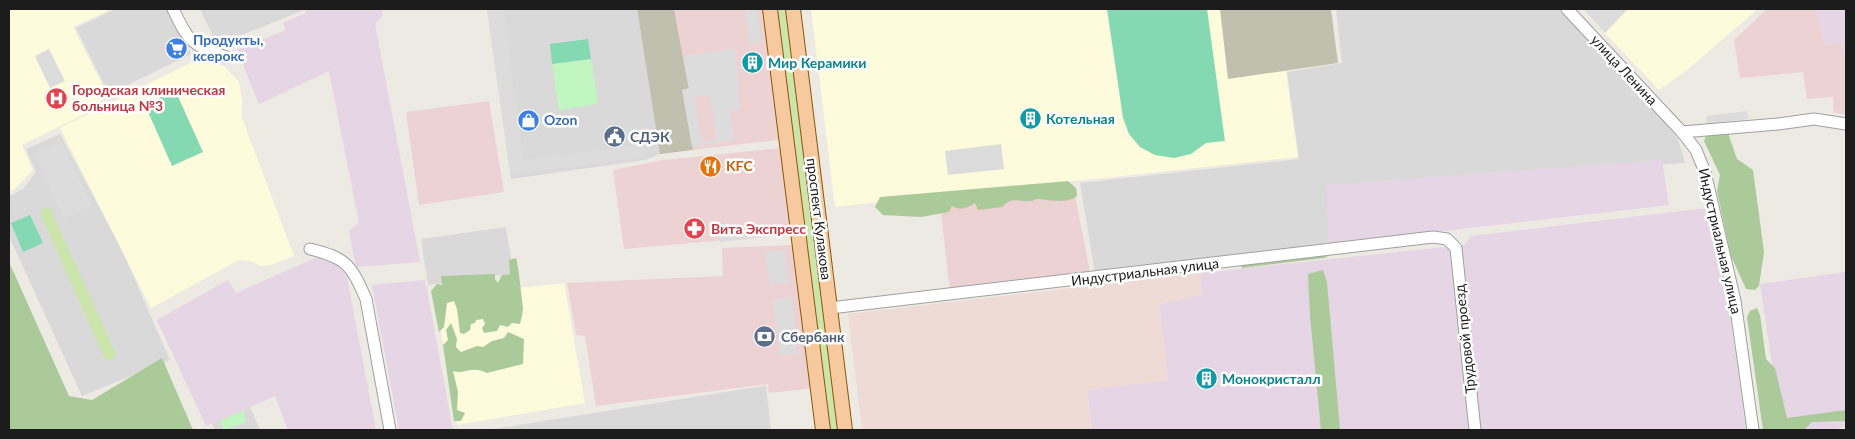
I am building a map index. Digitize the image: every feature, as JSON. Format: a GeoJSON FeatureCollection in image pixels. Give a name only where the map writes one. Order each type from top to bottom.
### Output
{"type":"FeatureCollection","features":[{"type":"Feature","properties":{"kind":"main road","name":"проспект Кулакова"},"geometry":{"type":"LineString","coordinates":[[770,9],[823,430]]}},
{"type":"Feature","properties":{"kind":"main road","name":"проспект Кулакова"},"geometry":{"type":"LineString","coordinates":[[793,9],[846,430]]}},
{"type":"Feature","properties":{"kind":"street"},"geometry":{"type":"LineString","coordinates":[[173,9],[188,39],[196,45],[226,57]]}},
{"type":"Feature","properties":{"kind":"street","name":"улица Ленина"},"geometry":{"type":"LineString","coordinates":[[1567,9],[1682,132]]}},
{"type":"Feature","properties":{"kind":"street"},"geometry":{"type":"LineString","coordinates":[[1682,132],[1814,119],[1846,124]]}},
{"type":"Feature","properties":{"kind":"street","name":"Индустриальная улица"},"geometry":{"type":"LineString","coordinates":[[1682,132],[1696,150],[1705,172],[1736,307],[1753,430]]}},
{"type":"Feature","properties":{"kind":"street","name":"Индустриальная улица"},"geometry":{"type":"LineString","coordinates":[[830,308],[1433,237],[1447,239],[1456,248]]}},
{"type":"Feature","properties":{"kind":"street","name":"Трудовой проезд"},"geometry":{"type":"LineString","coordinates":[[1456,248],[1475,430]]}},
{"type":"Feature","properties":{"kind":"street"},"geometry":{"type":"LineString","coordinates":[[310,249],[335,256],[344,261],[358,282],[366,299],[390,430]]}},
{"type":"Feature","properties":{"kind":"shaded area","name":"Городская клиническая больница №3"},"geometry":{"type":"Polygon","coordinates":[[[9,9],[112,9],[73,27],[108,96],[100,101],[99,107],[22,145],[33,170],[15,189],[9,192],[9,9]]]}},
{"type":"Feature","properties":{"kind":"shaded area"},"geometry":{"type":"Polygon","coordinates":[[[115,9],[168,9],[191,54],[109,94],[76,28],[115,9]]]}},
{"type":"Feature","properties":{"kind":"shaded area"},"geometry":{"type":"Polygon","coordinates":[[[200,9],[303,9],[304,10],[217,45],[200,9]]]}},
{"type":"Feature","properties":{"kind":"shaded area"},"geometry":{"type":"Polygon","coordinates":[[[305,9],[382,9],[383,15],[375,24],[420,262],[356,267],[349,231],[359,223],[329,71],[259,104],[237,50],[286,30],[283,23],[306,13],[305,9]]]}},
{"type":"Feature","properties":{"kind":"shaded area"},"geometry":{"type":"Polygon","coordinates":[[[487,9],[637,9],[660,154],[645,160],[511,179],[487,9]]]}},
{"type":"Feature","properties":{"kind":"shaded area"},"geometry":{"type":"Polygon","coordinates":[[[487,9],[503,9],[524,160],[644,144],[645,157],[511,175],[487,9]]]}},
{"type":"Feature","properties":{"kind":"shaded area"},"geometry":{"type":"Polygon","coordinates":[[[637,9],[674,9],[689,89],[683,90],[693,150],[660,154],[637,9]]]}},
{"type":"Feature","properties":{"kind":"shaded area"},"geometry":{"type":"Polygon","coordinates":[[[674,9],[768,9],[785,139],[693,150],[689,88],[674,9]]]}},
{"type":"Feature","properties":{"kind":"shaded area"},"geometry":{"type":"Polygon","coordinates":[[[745,9],[757,9],[762,42],[749,43],[745,9]]]}},
{"type":"Feature","properties":{"kind":"shaded area"},"geometry":{"type":"Polygon","coordinates":[[[811,9],[1336,9],[1331,11],[1338,63],[1286,71],[1298,157],[835,207],[811,9]]]}},
{"type":"Feature","properties":{"kind":"shaded area"},"geometry":{"type":"Polygon","coordinates":[[[1220,9],[1331,9],[1338,63],[1228,79],[1220,9]]]}},
{"type":"Feature","properties":{"kind":"shaded area"},"geometry":{"type":"Polygon","coordinates":[[[1336,9],[1559,9],[1664,121],[1678,139],[1685,163],[1327,185],[1329,244],[1095,273],[1080,183],[1299,159],[1287,72],[1342,63],[1336,9]]]}},
{"type":"Feature","properties":{"kind":"shaded area"},"geometry":{"type":"Polygon","coordinates":[[[1582,9],[1758,9],[1686,71],[1659,90],[1582,9]]]}},
{"type":"Feature","properties":{"kind":"shaded area"},"geometry":{"type":"Polygon","coordinates":[[[1583,9],[1628,9],[1605,33],[1583,9]]]}},
{"type":"Feature","properties":{"kind":"shaded area"},"geometry":{"type":"Polygon","coordinates":[[[1767,9],[1816,9],[1825,45],[1841,42],[1846,61],[1846,114],[1834,113],[1833,97],[1807,99],[1803,72],[1740,78],[1734,40],[1767,9]]]}},
{"type":"Feature","properties":{"kind":"shaded area"},"geometry":{"type":"Polygon","coordinates":[[[1816,9],[1846,9],[1846,61],[1841,42],[1825,45],[1816,9]]]}},
{"type":"Feature","properties":{"kind":"shaded area"},"geometry":{"type":"Polygon","coordinates":[[[49,49],[65,81],[50,88],[35,56],[49,49]]]}},
{"type":"Feature","properties":{"kind":"shaded area"},"geometry":{"type":"Polygon","coordinates":[[[735,49],[740,109],[730,111],[734,140],[692,147],[682,90],[689,88],[683,56],[735,49]],[[710,95],[695,97],[701,142],[716,140],[710,95]]]}},
{"type":"Feature","properties":{"kind":"shaded area"},"geometry":{"type":"Polygon","coordinates":[[[200,58],[224,66],[239,82],[242,99],[242,118],[294,256],[271,265],[261,266],[250,261],[239,260],[151,308],[60,128],[200,58]]]}},
{"type":"Feature","properties":{"kind":"shaded area"},"geometry":{"type":"Polygon","coordinates":[[[489,101],[504,192],[419,205],[406,112],[489,101]]]}},
{"type":"Feature","properties":{"kind":"shaded area"},"geometry":{"type":"Polygon","coordinates":[[[1747,111],[1748,119],[1707,124],[1706,116],[1747,111]]]}},
{"type":"Feature","properties":{"kind":"shaded area"},"geometry":{"type":"Polygon","coordinates":[[[60,134],[120,246],[170,360],[82,396],[9,236],[9,196],[23,189],[36,172],[26,149],[60,134]]]}},
{"type":"Feature","properties":{"kind":"shaded area"},"geometry":{"type":"Polygon","coordinates":[[[62,141],[92,206],[64,219],[34,154],[62,141]]]}},
{"type":"Feature","properties":{"kind":"shaded area"},"geometry":{"type":"Polygon","coordinates":[[[1001,144],[1004,169],[948,175],[945,151],[1001,144]]]}},
{"type":"Feature","properties":{"kind":"shaded area"},"geometry":{"type":"Polygon","coordinates":[[[782,148],[793,234],[624,249],[613,170],[663,160],[782,148]]]}},
{"type":"Feature","properties":{"kind":"shaded area"},"geometry":{"type":"Polygon","coordinates":[[[1662,160],[1669,205],[1329,244],[1326,185],[1662,160]]]}},
{"type":"Feature","properties":{"kind":"shaded area"},"geometry":{"type":"Polygon","coordinates":[[[1074,190],[1090,272],[950,291],[940,205],[1074,190]]]}},
{"type":"Feature","properties":{"kind":"shaded area"},"geometry":{"type":"Polygon","coordinates":[[[1707,208],[1730,316],[1746,430],[1092,430],[1087,390],[1168,380],[1159,304],[1202,295],[1200,273],[1464,245],[1471,236],[1707,208]]]}},
{"type":"Feature","properties":{"kind":"shaded area"},"geometry":{"type":"Polygon","coordinates":[[[506,227],[513,273],[428,285],[421,239],[506,227]]]}},
{"type":"Feature","properties":{"kind":"shaded area"},"geometry":{"type":"Polygon","coordinates":[[[775,227],[776,236],[720,242],[719,233],[775,227]]]}},
{"type":"Feature","properties":{"kind":"shaded area"},"geometry":{"type":"Polygon","coordinates":[[[791,245],[794,247],[814,388],[769,393],[768,384],[596,406],[585,336],[576,335],[567,283],[723,276],[722,248],[791,245]]]}},
{"type":"Feature","properties":{"kind":"shaded area"},"geometry":{"type":"Polygon","coordinates":[[[785,250],[789,282],[770,285],[765,252],[785,250]]]}},
{"type":"Feature","properties":{"kind":"shaded area"},"geometry":{"type":"Polygon","coordinates":[[[320,256],[339,265],[347,277],[376,430],[288,430],[275,396],[206,426],[157,320],[228,280],[236,293],[320,256]]]}},
{"type":"Feature","properties":{"kind":"shaded area"},"geometry":{"type":"Polygon","coordinates":[[[1846,272],[1846,427],[1828,430],[1782,430],[1760,284],[1846,272]]]}},
{"type":"Feature","properties":{"kind":"shaded area"},"geometry":{"type":"Polygon","coordinates":[[[1200,273],[1202,295],[1159,304],[1168,380],[1087,390],[1092,430],[862,430],[848,314],[1200,273]]]}},
{"type":"Feature","properties":{"kind":"shaded area"},"geometry":{"type":"Polygon","coordinates":[[[425,280],[453,430],[399,430],[372,285],[425,280]]]}},
{"type":"Feature","properties":{"kind":"shaded area"},"geometry":{"type":"Polygon","coordinates":[[[564,283],[585,403],[457,425],[435,297],[564,283]]]}},
{"type":"Feature","properties":{"kind":"shaded area"},"geometry":{"type":"Polygon","coordinates":[[[791,297],[798,353],[780,355],[773,300],[791,297]]]}},
{"type":"Feature","properties":{"kind":"shaded area"},"geometry":{"type":"Polygon","coordinates":[[[766,386],[771,430],[487,430],[744,389],[766,386]]]}},
{"type":"Feature","properties":{"kind":"shaded area"},"geometry":{"type":"Polygon","coordinates":[[[250,407],[260,430],[215,430],[212,423],[250,407]]]}},
{"type":"Feature","properties":{"kind":"green space"},"geometry":{"type":"Polygon","coordinates":[[[776,9],[787,9],[839,430],[828,430],[776,9]]]}},
{"type":"Feature","properties":{"kind":"green space"},"geometry":{"type":"Polygon","coordinates":[[[1107,9],[1207,9],[1225,141],[1206,143],[1191,154],[1174,158],[1155,155],[1140,147],[1129,134],[1123,118],[1107,9]]]}},
{"type":"Feature","properties":{"kind":"green space"},"geometry":{"type":"Polygon","coordinates":[[[588,39],[591,59],[552,64],[550,44],[588,39]]]}},
{"type":"Feature","properties":{"kind":"green space"},"geometry":{"type":"Polygon","coordinates":[[[591,59],[598,104],[559,110],[552,64],[591,59]]]}},
{"type":"Feature","properties":{"kind":"green space"},"geometry":{"type":"Polygon","coordinates":[[[175,90],[203,152],[172,166],[145,105],[175,90]]]}},
{"type":"Feature","properties":{"kind":"green space"},"geometry":{"type":"Polygon","coordinates":[[[1728,133],[1737,159],[1753,170],[1764,252],[1759,286],[1755,290],[1746,289],[1731,256],[1717,191],[1720,175],[1704,141],[1706,136],[1728,133]]]}},
{"type":"Feature","properties":{"kind":"green space"},"geometry":{"type":"Polygon","coordinates":[[[1068,181],[1076,188],[1077,196],[1064,201],[1039,199],[1031,201],[1013,200],[1002,207],[978,210],[975,203],[964,208],[952,206],[949,212],[921,217],[883,215],[875,207],[880,197],[1068,181]]]}},
{"type":"Feature","properties":{"kind":"green space"},"geometry":{"type":"Polygon","coordinates":[[[47,207],[50,208],[116,354],[112,360],[105,359],[40,213],[41,210],[47,207]]]}},
{"type":"Feature","properties":{"kind":"green space"},"geometry":{"type":"Polygon","coordinates":[[[30,215],[43,243],[23,252],[11,223],[30,215]]]}},
{"type":"Feature","properties":{"kind":"green space"},"geometry":{"type":"Polygon","coordinates":[[[1327,252],[1330,255],[1324,258],[1242,268],[1241,264],[1327,252]]]}},
{"type":"Feature","properties":{"kind":"green space"},"geometry":{"type":"Polygon","coordinates":[[[516,258],[523,308],[520,324],[512,323],[508,327],[500,325],[497,331],[484,333],[482,328],[485,324],[483,319],[476,320],[475,323],[471,324],[470,330],[464,334],[460,333],[454,301],[447,303],[444,327],[439,332],[431,291],[437,284],[442,285],[441,276],[495,274],[495,279],[498,283],[502,275],[510,274],[509,260],[516,258]]]}},
{"type":"Feature","properties":{"kind":"green space"},"geometry":{"type":"Polygon","coordinates":[[[9,262],[69,396],[92,400],[162,358],[193,430],[9,430],[9,262]]]}},
{"type":"Feature","properties":{"kind":"green space"},"geometry":{"type":"Polygon","coordinates":[[[1323,270],[1327,282],[1340,430],[1321,430],[1308,274],[1323,270]]]}},
{"type":"Feature","properties":{"kind":"green space"},"geometry":{"type":"Polygon","coordinates":[[[1757,308],[1760,315],[1766,359],[1775,368],[1787,418],[1846,410],[1846,421],[1812,422],[1804,430],[1763,430],[1747,317],[1750,311],[1757,308]]]}},
{"type":"Feature","properties":{"kind":"green space"},"geometry":{"type":"Polygon","coordinates":[[[451,323],[457,339],[456,347],[461,352],[477,346],[483,347],[492,341],[504,338],[508,332],[524,339],[523,364],[487,373],[477,370],[453,371],[458,392],[457,410],[465,413],[461,421],[454,421],[443,345],[448,340],[446,330],[451,323]]]}},
{"type":"Feature","properties":{"kind":"green space"},"geometry":{"type":"Polygon","coordinates":[[[243,411],[246,418],[244,423],[224,430],[220,421],[243,411]]]}},
{"type":"Feature","properties":{"kind":"place","name":"Продукты, ксерокс"},"geometry":{"type":"Point","coordinates":[177,48]}},
{"type":"Feature","properties":{"kind":"place","name":"Мир Керамики"},"geometry":{"type":"Point","coordinates":[752,63]}},
{"type":"Feature","properties":{"kind":"place","name":"Городская клиническая больница №3"},"geometry":{"type":"Point","coordinates":[56,98]}},
{"type":"Feature","properties":{"kind":"place","name":"Котельная"},"geometry":{"type":"Point","coordinates":[1030,119]}},
{"type":"Feature","properties":{"kind":"place","name":"Ozon"},"geometry":{"type":"Point","coordinates":[528,120]}},
{"type":"Feature","properties":{"kind":"place","name":"СДЭК"},"geometry":{"type":"Point","coordinates":[614,137]}},
{"type":"Feature","properties":{"kind":"place","name":"KFC"},"geometry":{"type":"Point","coordinates":[710,166]}},
{"type":"Feature","properties":{"kind":"place","name":"Вита Экспресс"},"geometry":{"type":"Point","coordinates":[695,229]}},
{"type":"Feature","properties":{"kind":"place","name":"Сбербанк"},"geometry":{"type":"Point","coordinates":[765,337]}},
{"type":"Feature","properties":{"kind":"place","name":"Монокристалл"},"geometry":{"type":"Point","coordinates":[1206,379]}}]}
